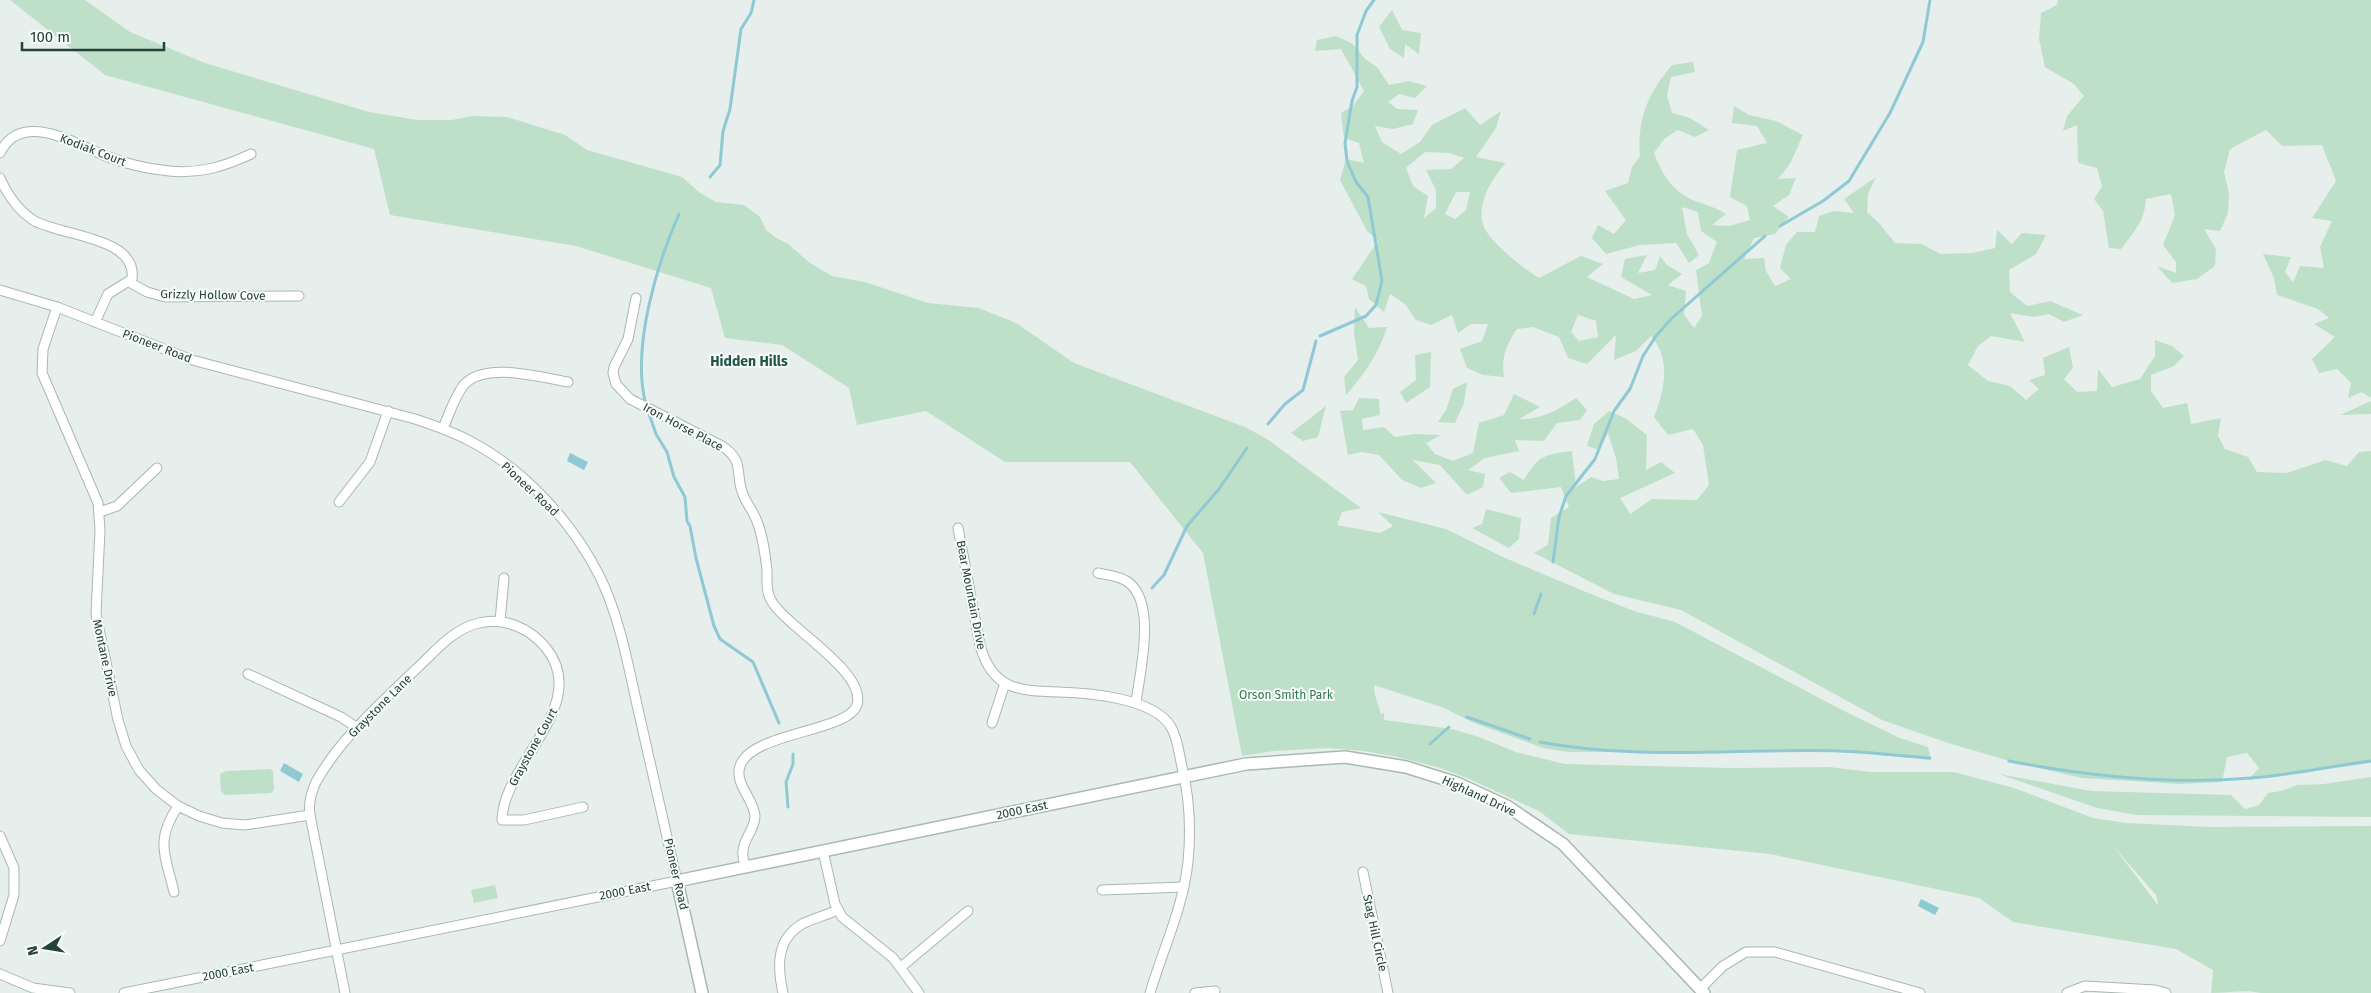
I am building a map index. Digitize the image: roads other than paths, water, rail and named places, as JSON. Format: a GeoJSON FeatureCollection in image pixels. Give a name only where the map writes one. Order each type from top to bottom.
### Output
{"type":"FeatureCollection","features":[{"type":"Feature","properties":{"kind":"street","name":"Kodiak Court"},"geometry":{"type":"LineString","coordinates":[[0,153],[14,136],[21,133],[35,132],[64,138],[120,161],[168,171],[202,172],[230,164],[251,154]]}},
{"type":"Feature","properties":{"kind":"street"},"geometry":{"type":"LineString","coordinates":[[0,178],[13,201],[33,220],[59,231],[93,238],[115,248],[130,265],[133,274],[129,282],[108,294],[95,322]]}},
{"type":"Feature","properties":{"kind":"street","name":"Grizzly Hollow Cove"},"geometry":{"type":"LineString","coordinates":[[129,282],[148,292],[165,297],[299,296]]}},
{"type":"Feature","properties":{"kind":"street","name":"Pioneer Road"},"geometry":{"type":"LineString","coordinates":[[0,290],[57,307],[192,360],[443,428],[469,440],[526,481],[558,514],[582,546],[600,578],[620,630],[702,993]]}},
{"type":"Feature","properties":{"kind":"street","name":"Iron Horse Place"},"geometry":{"type":"LineString","coordinates":[[636,298],[628,339],[612,373],[620,390],[636,402],[722,446],[736,459],[741,488],[759,528],[771,601],[825,651],[847,675],[854,686],[858,699],[854,710],[844,719],[773,742],[743,760],[740,766],[740,780],[754,808],[755,816],[752,830],[742,852],[746,866]]}},
{"type":"Feature","properties":{"kind":"street","name":"Montane Drive"},"geometry":{"type":"LineString","coordinates":[[57,307],[43,348],[42,373],[95,494],[100,512],[96,614],[118,720],[126,746],[140,770],[156,789],[178,806],[210,820],[234,825],[257,824],[310,815]]}},
{"type":"Feature","properties":{"kind":"street"},"geometry":{"type":"LineString","coordinates":[[443,428],[463,386],[477,375],[497,372],[568,382]]}},
{"type":"Feature","properties":{"kind":"street"},"geometry":{"type":"LineString","coordinates":[[339,502],[370,462],[388,412]]}},
{"type":"Feature","properties":{"kind":"street"},"geometry":{"type":"LineString","coordinates":[[100,512],[117,506],[157,468]]}},
{"type":"Feature","properties":{"kind":"street","name":"Bear Mountain Drive"},"geometry":{"type":"LineString","coordinates":[[958,528],[982,653],[993,673],[1004,683]]}},
{"type":"Feature","properties":{"kind":"street"},"geometry":{"type":"LineString","coordinates":[[1098,573],[1119,577],[1128,582],[1141,599],[1144,634],[1136,702]]}},
{"type":"Feature","properties":{"kind":"street"},"geometry":{"type":"LineString","coordinates":[[500,622],[504,578]]}},
{"type":"Feature","properties":{"kind":"street","name":"Graystone Lane"},"geometry":{"type":"LineString","coordinates":[[345,993],[310,815],[310,799],[316,783],[356,727],[453,636],[479,623],[500,622]]}},
{"type":"Feature","properties":{"kind":"street","name":"Graystone Court"},"geometry":{"type":"LineString","coordinates":[[500,622],[523,629],[543,644],[556,664],[560,686],[556,706],[506,797],[502,820],[517,821],[583,807]]}},
{"type":"Feature","properties":{"kind":"street"},"geometry":{"type":"LineString","coordinates":[[248,674],[341,717],[356,727]]}},
{"type":"Feature","properties":{"kind":"street"},"geometry":{"type":"LineString","coordinates":[[992,723],[1004,683],[1025,691],[1061,692],[1136,702],[1153,710],[1171,726],[1176,738],[1190,815],[1188,862],[1184,887],[1150,993]]}},
{"type":"Feature","properties":{"kind":"street","name":"Highland Drive"},"geometry":{"type":"LineString","coordinates":[[1184,776],[1246,764],[1345,757],[1406,767],[1457,783],[1507,806],[1564,844],[1702,991]]}},
{"type":"Feature","properties":{"kind":"street","name":"2000 East"},"geometry":{"type":"LineString","coordinates":[[124,993],[1184,776]]}},
{"type":"Feature","properties":{"kind":"street"},"geometry":{"type":"LineString","coordinates":[[174,892],[164,850],[164,835],[168,821],[178,806]]}},
{"type":"Feature","properties":{"kind":"street"},"geometry":{"type":"LineString","coordinates":[[0,836],[14,868],[14,895],[0,941]]}},
{"type":"Feature","properties":{"kind":"street"},"geometry":{"type":"LineString","coordinates":[[823,851],[838,910],[847,922],[868,937],[901,967],[919,993]]}},
{"type":"Feature","properties":{"kind":"street","name":"Stag Hill Circle"},"geometry":{"type":"LineString","coordinates":[[1363,872],[1388,993]]}},
{"type":"Feature","properties":{"kind":"street"},"geometry":{"type":"LineString","coordinates":[[1102,890],[1184,887]]}},
{"type":"Feature","properties":{"kind":"street"},"geometry":{"type":"LineString","coordinates":[[783,993],[778,962],[783,944],[803,924],[838,910]]}},
{"type":"Feature","properties":{"kind":"street"},"geometry":{"type":"LineString","coordinates":[[901,967],[968,911]]}},
{"type":"Feature","properties":{"kind":"street"},"geometry":{"type":"LineString","coordinates":[[1702,991],[1723,966],[1746,952],[1775,952],[1920,993]]}},
{"type":"Feature","properties":{"kind":"street"},"geometry":{"type":"LineString","coordinates":[[0,974],[33,988],[70,993]]}},
{"type":"Feature","properties":{"kind":"street"},"geometry":{"type":"LineString","coordinates":[[2067,993],[2085,986],[2155,990],[2166,993]]}},
{"type":"Feature","properties":{"kind":"street"},"geometry":{"type":"LineString","coordinates":[[1195,993],[1215,991]]}},
{"type":"Feature","properties":{"kind":"water"},"geometry":{"type":"Polygon","coordinates":[[[570,453],[588,462],[584,470],[567,461],[570,453]]]}},
{"type":"Feature","properties":{"kind":"water"},"geometry":{"type":"Polygon","coordinates":[[[284,763],[303,774],[299,782],[280,771],[284,763]]]}},
{"type":"Feature","properties":{"kind":"water"},"geometry":{"type":"Polygon","coordinates":[[[1921,899],[1939,908],[1935,915],[1918,906],[1921,899]]]}},
{"type":"Feature","properties":{"kind":"waterway"},"geometry":{"type":"LineString","coordinates":[[710,177],[720,165],[723,131],[730,109],[741,29],[751,13],[754,0]]}},
{"type":"Feature","properties":{"kind":"waterway"},"geometry":{"type":"LineString","coordinates":[[1320,336],[1366,316],[1376,305],[1382,281],[1368,197],[1356,182],[1347,161],[1345,143],[1352,101],[1357,87],[1357,35],[1366,11],[1374,0]]}},
{"type":"Feature","properties":{"kind":"waterway"},"geometry":{"type":"LineString","coordinates":[[1780,226],[1823,201],[1849,181],[1890,113],[1923,42],[1930,0]]}},
{"type":"Feature","properties":{"kind":"waterway"},"geometry":{"type":"LineString","coordinates":[[646,405],[642,383],[642,359],[648,308],[662,258],[679,214]]}},
{"type":"Feature","properties":{"kind":"waterway"},"geometry":{"type":"LineString","coordinates":[[1553,562],[1559,517],[1566,496],[1595,459],[1614,411],[1630,389],[1643,356],[1656,336],[1671,319],[1765,236]]}},
{"type":"Feature","properties":{"kind":"waterway"},"geometry":{"type":"LineString","coordinates":[[1268,424],[1285,404],[1303,390],[1316,341]]}},
{"type":"Feature","properties":{"kind":"waterway"},"geometry":{"type":"LineString","coordinates":[[648,411],[656,434],[667,452],[674,477],[685,497],[687,521],[690,526],[696,558],[714,626],[720,639],[753,662],[779,723]]}},
{"type":"Feature","properties":{"kind":"waterway"},"geometry":{"type":"LineString","coordinates":[[1152,588],[1164,575],[1187,526],[1219,489],[1247,448]]}},
{"type":"Feature","properties":{"kind":"waterway"},"geometry":{"type":"LineString","coordinates":[[1534,614],[1541,594]]}},
{"type":"Feature","properties":{"kind":"waterway"},"geometry":{"type":"LineString","coordinates":[[1467,717],[1530,739]]}},
{"type":"Feature","properties":{"kind":"waterway"},"geometry":{"type":"LineString","coordinates":[[1430,744],[1449,727]]}},
{"type":"Feature","properties":{"kind":"waterway"},"geometry":{"type":"LineString","coordinates":[[1540,742],[1577,748],[1615,751],[1839,751],[1930,758]]}},
{"type":"Feature","properties":{"kind":"waterway"},"geometry":{"type":"LineString","coordinates":[[788,807],[786,782],[793,764],[793,754]]}},
{"type":"Feature","properties":{"kind":"waterway"},"geometry":{"type":"LineString","coordinates":[[2009,761],[2098,775],[2159,780],[2221,780],[2266,777],[2371,761]]}},
{"type":"Feature","properties":{"kind":"district","name":"Hidden Hills"},"geometry":{"type":"Point","coordinates":[749,361]}},
{"type":"Feature","properties":{"kind":"park label","name":"Orson Smith Park"},"geometry":{"type":"Point","coordinates":[1286,695]}}]}
